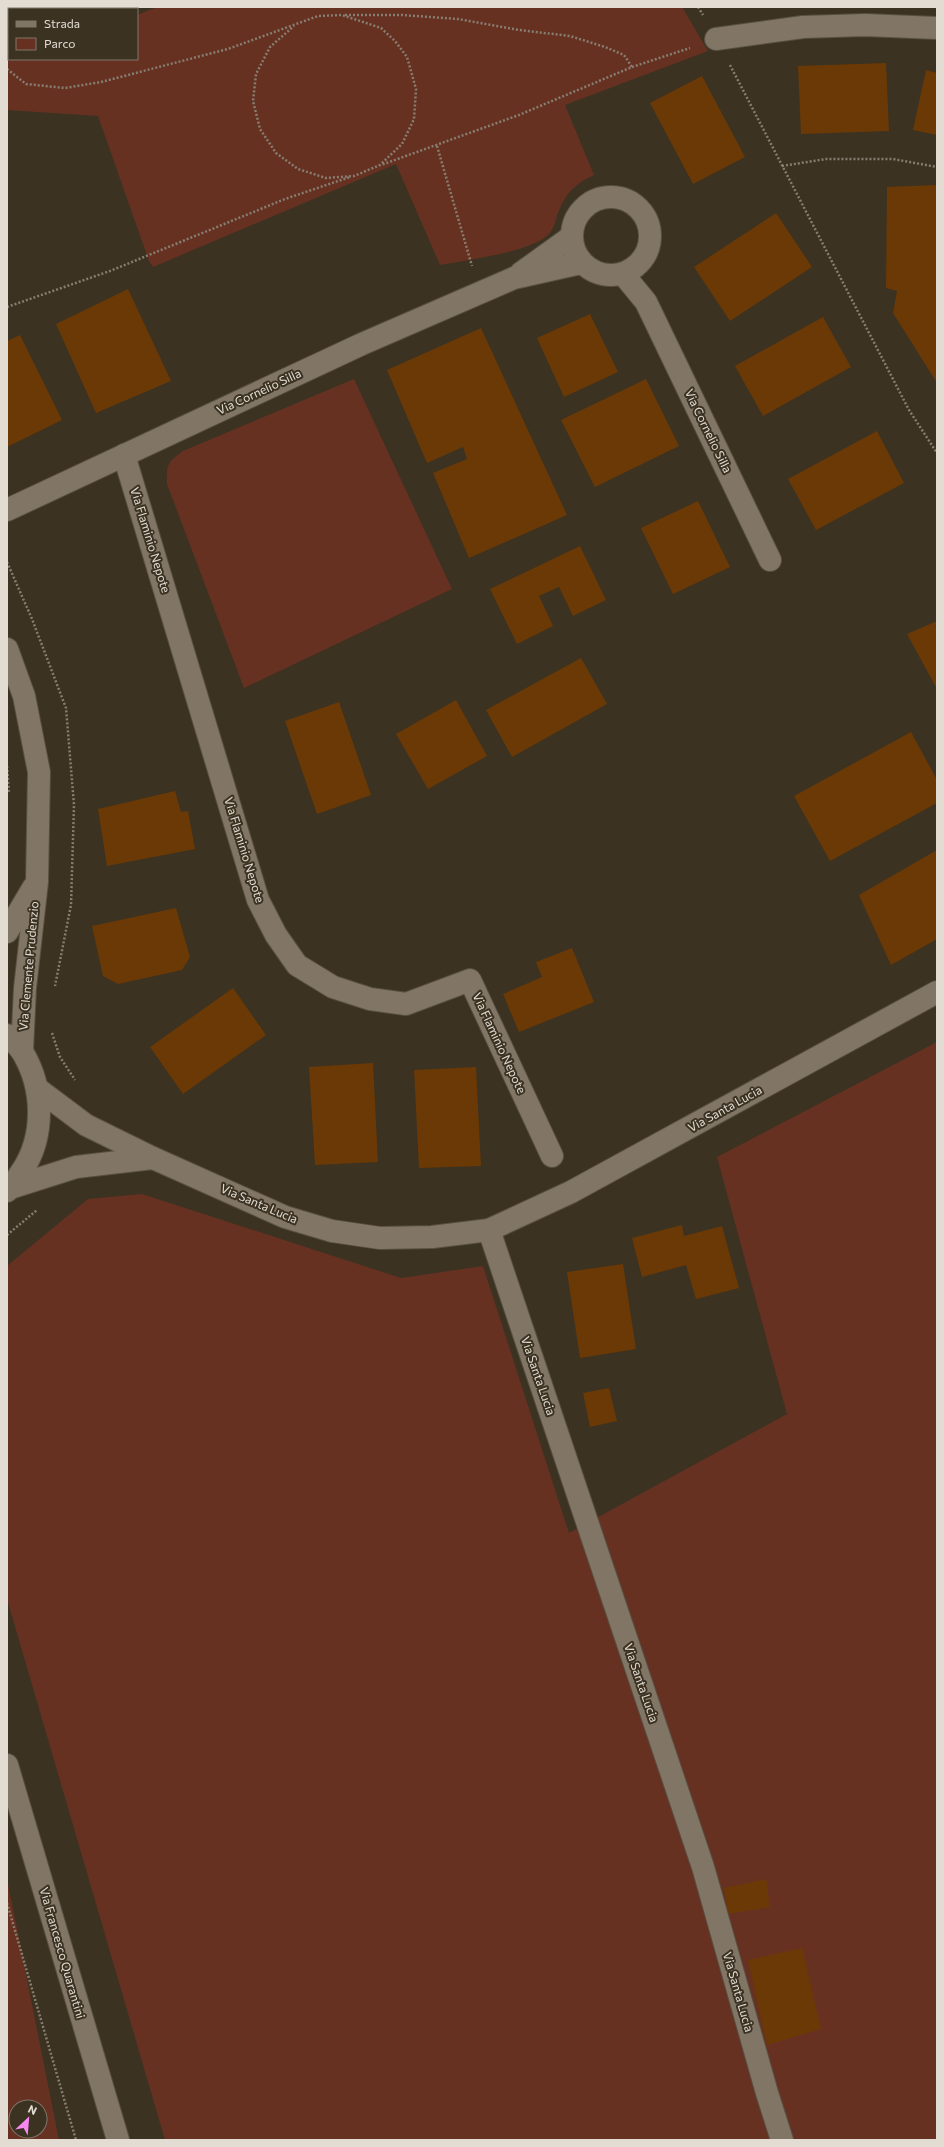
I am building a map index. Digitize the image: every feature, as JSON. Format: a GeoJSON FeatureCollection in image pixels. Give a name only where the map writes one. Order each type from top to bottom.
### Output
{"type":"FeatureCollection","features":[{"type":"Feature","properties":{"kind":"street"},"geometry":{"type":"LineString","coordinates":[[716,39],[803,27],[865,25],[937,28]]}},
{"type":"Feature","properties":{"kind":"street"},"geometry":{"type":"LineString","coordinates":[[611,196],[624,198],[635,204],[643,214],[649,226],[650,238],[648,250],[641,261],[633,269],[623,274],[600,274],[590,270],[576,255],[571,237],[573,225],[578,213],[587,204],[599,198],[611,196]]}},
{"type":"Feature","properties":{"kind":"street","name":"Via Cornelio Silla"},"geometry":{"type":"LineString","coordinates":[[514,278],[571,237]]}},
{"type":"Feature","properties":{"kind":"street","name":"Via Cornelio Silla"},"geometry":{"type":"LineString","coordinates":[[641,261],[646,302]]}},
{"type":"Feature","properties":{"kind":"street","name":"Via Cornelio Silla"},"geometry":{"type":"LineString","coordinates":[[7,510],[362,344],[514,278],[582,263]]}},
{"type":"Feature","properties":{"kind":"street","name":"Via Cornelio Silla"},"geometry":{"type":"LineString","coordinates":[[623,274],[646,302],[770,560]]}},
{"type":"Feature","properties":{"kind":"street","name":"Via Flaminio Nepote"},"geometry":{"type":"LineString","coordinates":[[124,455],[258,900],[276,935],[297,965],[333,987],[370,999],[406,1004],[470,980],[552,1156]]}},
{"type":"Feature","properties":{"kind":"street","name":"Via Clemente Prudenzio"},"geometry":{"type":"LineString","coordinates":[[7,649],[24,696],[38,772],[37,882],[25,988],[22,1051]]}},
{"type":"Feature","properties":{"kind":"street","name":"Via Clemente Prudenzio"},"geometry":{"type":"LineString","coordinates":[[7,932],[37,882]]}},
{"type":"Feature","properties":{"kind":"street","name":"Via Santa Lucia"},"geometry":{"type":"LineString","coordinates":[[38,1088],[86,1125],[153,1158],[285,1217],[332,1231],[380,1238],[432,1237],[488,1230],[604,1174],[937,992]]}},
{"type":"Feature","properties":{"kind":"street"},"geometry":{"type":"LineString","coordinates":[[7,1035],[22,1051],[32,1070],[38,1088],[40,1124],[30,1159],[9,1190]]}},
{"type":"Feature","properties":{"kind":"street"},"geometry":{"type":"LineString","coordinates":[[9,1190],[76,1167],[153,1158]]}},
{"type":"Feature","properties":{"kind":"street","name":"Via Santa Lucia"},"geometry":{"type":"LineString","coordinates":[[488,1230],[703,1867],[767,2094],[782,2140]]}},
{"type":"Feature","properties":{"kind":"street","name":"Via Francesco Quarantini"},"geometry":{"type":"LineString","coordinates":[[7,1765],[118,2140]]}},
{"type":"Feature","properties":{"kind":"path"},"geometry":{"type":"LineString","coordinates":[[698,7],[909,410],[937,453]]}},
{"type":"Feature","properties":{"kind":"path"},"geometry":{"type":"LineString","coordinates":[[7,69],[26,84],[65,88],[101,82],[228,49],[318,16],[342,15],[402,15],[458,19],[519,30],[570,36],[606,47],[624,55],[632,68]]}},
{"type":"Feature","properties":{"kind":"path"},"geometry":{"type":"LineString","coordinates":[[342,15],[380,28],[395,41],[407,57],[416,89],[414,119],[402,144],[380,165]]}},
{"type":"Feature","properties":{"kind":"path"},"geometry":{"type":"LineString","coordinates":[[294,26],[270,47],[256,74],[253,101],[260,129],[276,153],[298,169],[326,178],[354,176]]}},
{"type":"Feature","properties":{"kind":"path"},"geometry":{"type":"LineString","coordinates":[[7,307],[110,271],[285,199],[437,146],[519,115],[632,68],[716,39]]}},
{"type":"Feature","properties":{"kind":"path"},"geometry":{"type":"LineString","coordinates":[[437,146],[472,266]]}},
{"type":"Feature","properties":{"kind":"path"},"geometry":{"type":"LineString","coordinates":[[782,166],[826,159],[893,159],[937,167]]}},
{"type":"Feature","properties":{"kind":"path"},"geometry":{"type":"LineString","coordinates":[[7,1903],[76,2140]]}},
{"type":"Feature","properties":{"kind":"green space"},"geometry":{"type":"Polygon","coordinates":[[[157,7],[682,7],[708,51],[565,105],[594,175],[575,186],[567,196],[560,209],[553,229],[548,235],[527,246],[513,251],[481,258],[440,265],[396,164],[153,267],[149,261],[98,116],[7,110],[7,61],[138,60],[138,15],[157,7]]]}},
{"type":"Feature","properties":{"kind":"green space"},"geometry":{"type":"Polygon","coordinates":[[[354,379],[452,589],[244,688],[167,484],[169,464],[183,451],[354,379]]]}},
{"type":"Feature","properties":{"kind":"green space"},"geometry":{"type":"Polygon","coordinates":[[[937,1042],[937,2140],[165,2140],[7,1599],[7,1266],[88,1199],[142,1194],[401,1278],[483,1266],[569,1533],[787,1414],[717,1157],[937,1042]]]}},
{"type":"Feature","properties":{"kind":"green space"},"geometry":{"type":"Polygon","coordinates":[[[7,1879],[59,2140],[7,2140],[7,1879]]]}},
{"type":"Feature","properties":{"kind":"building"},"geometry":{"type":"Polygon","coordinates":[[[886,63],[889,131],[801,134],[798,66],[886,63]]]}},
{"type":"Feature","properties":{"kind":"building"},"geometry":{"type":"Polygon","coordinates":[[[926,70],[937,73],[937,135],[913,130],[926,70]]]}},
{"type":"Feature","properties":{"kind":"building"},"geometry":{"type":"Polygon","coordinates":[[[702,76],[745,157],[693,184],[650,103],[702,76]]]}},
{"type":"Feature","properties":{"kind":"building"},"geometry":{"type":"Polygon","coordinates":[[[937,185],[937,383],[893,313],[897,291],[886,288],[887,187],[937,185]]]}},
{"type":"Feature","properties":{"kind":"building"},"geometry":{"type":"Polygon","coordinates":[[[776,213],[812,267],[730,321],[694,267],[776,213]]]}},
{"type":"Feature","properties":{"kind":"building"},"geometry":{"type":"Polygon","coordinates":[[[128,289],[171,381],[96,413],[56,324],[128,289]]]}},
{"type":"Feature","properties":{"kind":"building"},"geometry":{"type":"Polygon","coordinates":[[[590,314],[618,372],[564,397],[537,338],[590,314]]]}},
{"type":"Feature","properties":{"kind":"building"},"geometry":{"type":"Polygon","coordinates":[[[823,317],[851,367],[763,416],[735,366],[823,317]]]}},
{"type":"Feature","properties":{"kind":"building"},"geometry":{"type":"Polygon","coordinates":[[[481,328],[567,515],[469,558],[433,473],[467,459],[463,447],[427,463],[387,370],[481,328]]]}},
{"type":"Feature","properties":{"kind":"building"},"geometry":{"type":"Polygon","coordinates":[[[20,335],[62,420],[7,447],[7,341],[20,335]]]}},
{"type":"Feature","properties":{"kind":"building"},"geometry":{"type":"Polygon","coordinates":[[[646,379],[679,446],[595,487],[561,420],[646,379]]]}},
{"type":"Feature","properties":{"kind":"building"},"geometry":{"type":"Polygon","coordinates":[[[877,431],[904,483],[816,530],[788,479],[877,431]]]}},
{"type":"Feature","properties":{"kind":"building"},"geometry":{"type":"Polygon","coordinates":[[[698,501],[730,567],[673,594],[641,528],[698,501]]]}},
{"type":"Feature","properties":{"kind":"building"},"geometry":{"type":"Polygon","coordinates":[[[580,546],[606,600],[573,616],[559,587],[539,596],[553,626],[517,644],[490,589],[580,546]]]}},
{"type":"Feature","properties":{"kind":"building"},"geometry":{"type":"Polygon","coordinates":[[[937,621],[937,689],[907,634],[937,621]]]}},
{"type":"Feature","properties":{"kind":"building"},"geometry":{"type":"Polygon","coordinates":[[[581,658],[607,704],[512,757],[486,710],[581,658]]]}},
{"type":"Feature","properties":{"kind":"building"},"geometry":{"type":"Polygon","coordinates":[[[456,700],[487,756],[428,789],[396,734],[456,700]]]}},
{"type":"Feature","properties":{"kind":"building"},"geometry":{"type":"Polygon","coordinates":[[[339,702],[371,795],[317,814],[285,721],[339,702]]]}},
{"type":"Feature","properties":{"kind":"building"},"geometry":{"type":"Polygon","coordinates":[[[911,732],[937,780],[937,803],[830,861],[794,796],[911,732]]]}},
{"type":"Feature","properties":{"kind":"building"},"geometry":{"type":"Polygon","coordinates":[[[175,791],[181,812],[188,811],[195,849],[107,866],[98,809],[175,791]]]}},
{"type":"Feature","properties":{"kind":"building"},"geometry":{"type":"Polygon","coordinates":[[[937,850],[937,939],[891,965],[859,895],[937,850]]]}},
{"type":"Feature","properties":{"kind":"building"},"geometry":{"type":"Polygon","coordinates":[[[176,908],[190,957],[182,970],[118,984],[103,976],[92,926],[176,908]]]}},
{"type":"Feature","properties":{"kind":"building"},"geometry":{"type":"Polygon","coordinates":[[[572,948],[594,1002],[519,1032],[503,994],[542,977],[536,962],[572,948]]]}},
{"type":"Feature","properties":{"kind":"building"},"geometry":{"type":"Polygon","coordinates":[[[233,988],[266,1035],[183,1094],[150,1047],[233,988]]]}},
{"type":"Feature","properties":{"kind":"building"},"geometry":{"type":"Polygon","coordinates":[[[373,1063],[378,1162],[315,1165],[309,1067],[373,1063]]]}},
{"type":"Feature","properties":{"kind":"building"},"geometry":{"type":"Polygon","coordinates":[[[476,1067],[481,1166],[419,1168],[414,1070],[476,1067]]]}},
{"type":"Feature","properties":{"kind":"building"},"geometry":{"type":"Polygon","coordinates":[[[682,1225],[684,1236],[722,1226],[739,1288],[696,1299],[686,1265],[642,1277],[632,1238],[682,1225]]]}},
{"type":"Feature","properties":{"kind":"building"},"geometry":{"type":"Polygon","coordinates":[[[623,1264],[636,1349],[580,1358],[567,1272],[623,1264]]]}},
{"type":"Feature","properties":{"kind":"building"},"geometry":{"type":"Polygon","coordinates":[[[609,1388],[617,1421],[590,1427],[583,1393],[609,1388]]]}},
{"type":"Feature","properties":{"kind":"building"},"geometry":{"type":"Polygon","coordinates":[[[766,1879],[770,1907],[728,1914],[724,1888],[766,1879]]]}},
{"type":"Feature","properties":{"kind":"building"},"geometry":{"type":"Polygon","coordinates":[[[802,1948],[821,2029],[767,2045],[748,1960],[802,1948]]]}}]}
